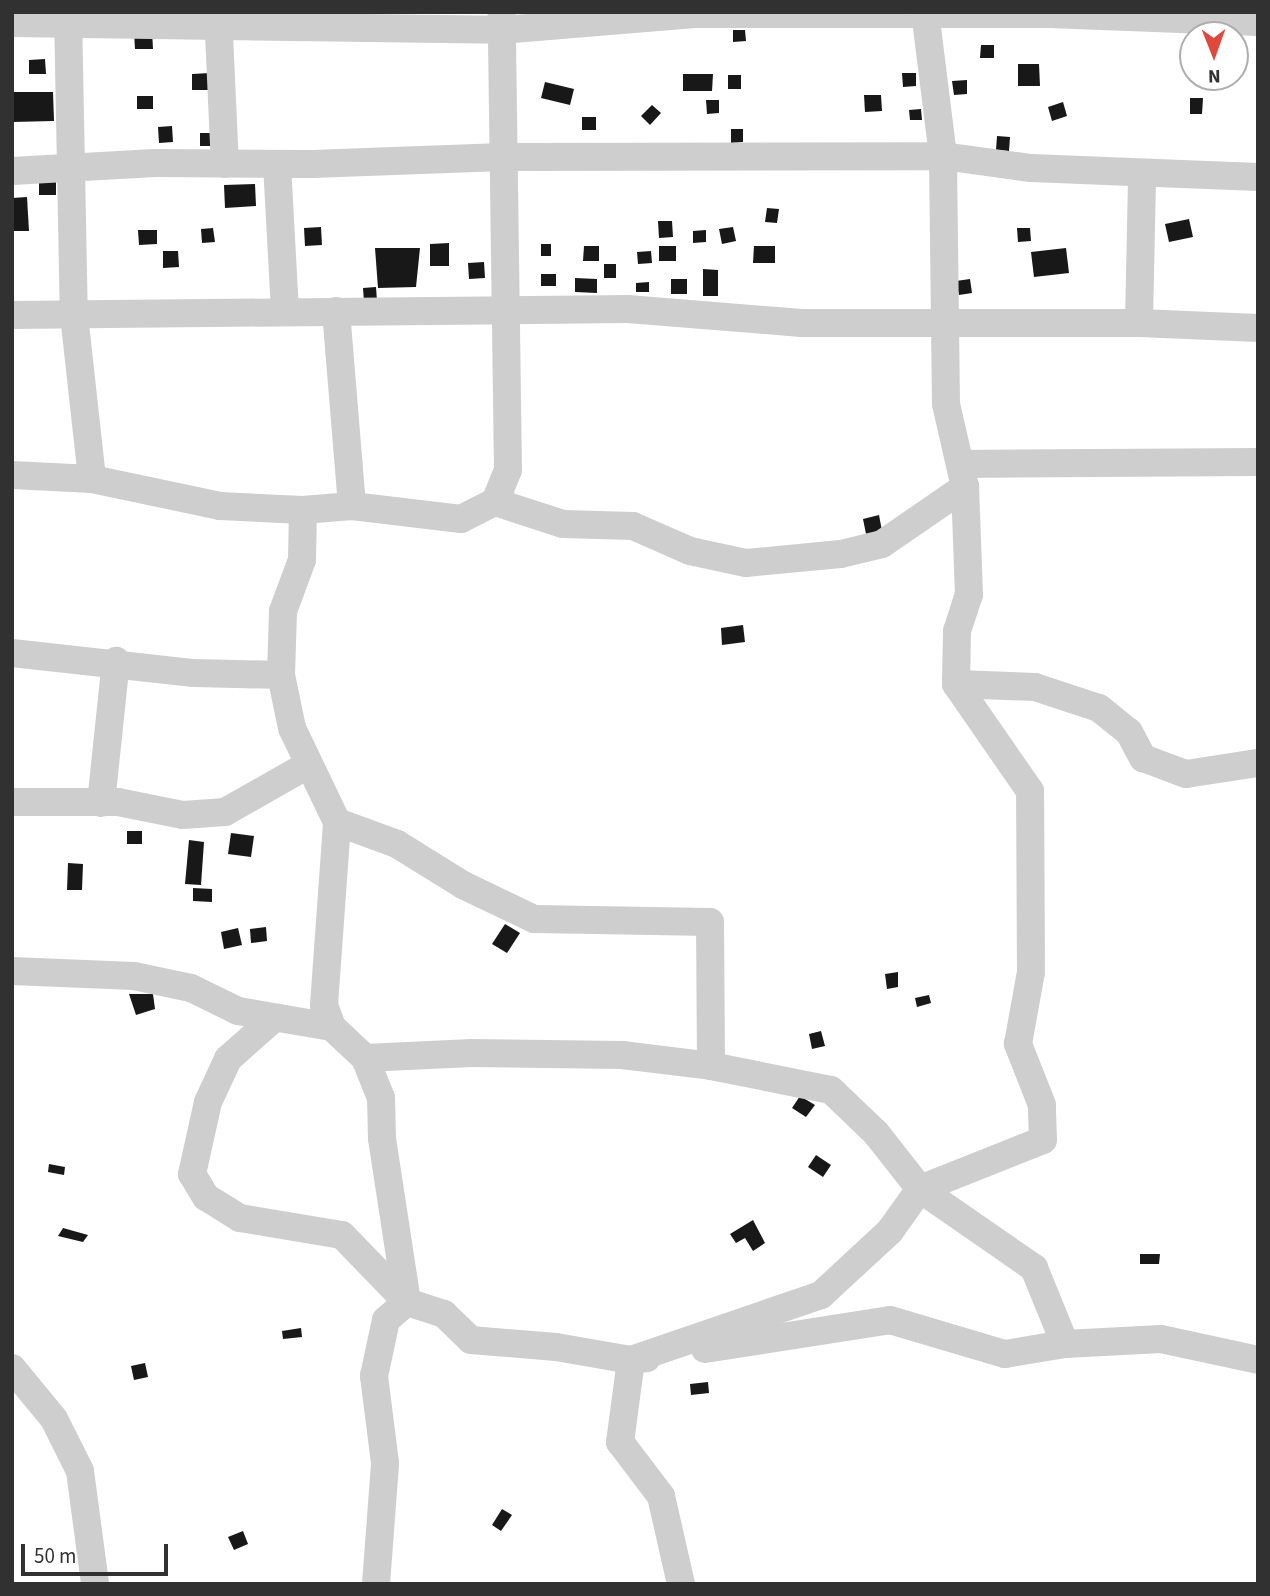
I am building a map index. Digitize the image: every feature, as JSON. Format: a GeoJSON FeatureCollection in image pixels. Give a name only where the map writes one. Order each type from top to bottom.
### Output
{"type":"FeatureCollection","features":[{"type":"Feature","properties":{"kind":"street"},"geometry":{"type":"LineString","coordinates":[[12,23],[68,19],[218,18],[501,21],[694,14],[1050,14],[1258,22]]}},
{"type":"Feature","properties":{"kind":"street"},"geometry":{"type":"LineString","coordinates":[[631,1360],[821,1296],[890,1231],[920,1189],[1044,1140],[1042,1105],[1018,1044],[1031,972],[1030,791],[956,684],[957,631],[970,595],[963,475],[946,404],[943,156],[925,15]]}},
{"type":"Feature","properties":{"kind":"street"},"geometry":{"type":"LineString","coordinates":[[218,18],[225,164]]}},
{"type":"Feature","properties":{"kind":"street"},"geometry":{"type":"LineString","coordinates":[[68,19],[74,169],[75,315],[92,479]]}},
{"type":"Feature","properties":{"kind":"street"},"geometry":{"type":"LineString","coordinates":[[12,475],[92,479],[220,506],[303,510],[352,506],[461,519],[495,502],[508,470],[508,310],[501,21]]}},
{"type":"Feature","properties":{"kind":"street"},"geometry":{"type":"LineString","coordinates":[[12,171],[503,157],[943,156],[1031,168],[1142,175],[1258,177]]}},
{"type":"Feature","properties":{"kind":"street"},"geometry":{"type":"LineString","coordinates":[[277,164],[285,310]]}},
{"type":"Feature","properties":{"kind":"street"},"geometry":{"type":"LineString","coordinates":[[1139,323],[1142,175]]}},
{"type":"Feature","properties":{"kind":"street"},"geometry":{"type":"LineString","coordinates":[[12,315],[285,310],[628,309],[801,323],[1139,323],[1258,328]]}},
{"type":"Feature","properties":{"kind":"street"},"geometry":{"type":"LineString","coordinates":[[336,311],[352,506]]}},
{"type":"Feature","properties":{"kind":"street"},"geometry":{"type":"LineString","coordinates":[[495,502],[563,524],[634,526],[690,551],[746,563],[841,554],[882,544],[963,475],[1258,462]]}},
{"type":"Feature","properties":{"kind":"street"},"geometry":{"type":"LineString","coordinates":[[303,510],[302,560],[283,611],[281,675],[292,728],[306,766],[337,822],[332,928],[323,994],[332,1027],[365,1058],[381,1098],[382,1138],[407,1302]]}},
{"type":"Feature","properties":{"kind":"street"},"geometry":{"type":"LineString","coordinates":[[12,653],[116,661],[194,673],[281,675]]}},
{"type":"Feature","properties":{"kind":"street"},"geometry":{"type":"LineString","coordinates":[[101,803],[116,661]]}},
{"type":"Feature","properties":{"kind":"street"},"geometry":{"type":"LineString","coordinates":[[956,684],[1035,687],[1099,708],[1129,732],[1143,758],[1186,774],[1258,763]]}},
{"type":"Feature","properties":{"kind":"street"},"geometry":{"type":"LineString","coordinates":[[12,802],[101,803],[183,815],[225,812],[306,766]]}},
{"type":"Feature","properties":{"kind":"street"},"geometry":{"type":"LineString","coordinates":[[337,822],[397,844],[463,885],[534,919],[710,922],[711,1066]]}},
{"type":"Feature","properties":{"kind":"street"},"geometry":{"type":"LineString","coordinates":[[12,971],[134,976],[191,988],[238,1011],[332,1027]]}},
{"type":"Feature","properties":{"kind":"street"},"geometry":{"type":"LineString","coordinates":[[273,1019],[228,1059],[201,1125],[192,1174],[206,1197],[240,1217],[342,1235],[407,1302],[444,1314],[471,1340],[556,1347],[631,1360],[890,1320],[1005,1354],[1065,1344],[1161,1339],[1258,1360]]}},
{"type":"Feature","properties":{"kind":"street"},"geometry":{"type":"LineString","coordinates":[[365,1058],[472,1053],[622,1055],[711,1066],[831,1090],[876,1133],[920,1189],[1034,1268],[1065,1344]]}},
{"type":"Feature","properties":{"kind":"street"},"geometry":{"type":"LineString","coordinates":[[376,1584],[385,1463],[374,1376],[386,1320],[407,1302]]}},
{"type":"Feature","properties":{"kind":"street"},"geometry":{"type":"LineString","coordinates":[[631,1360],[620,1442],[662,1496],[681,1584]]}},
{"type":"Feature","properties":{"kind":"street"},"geometry":{"type":"LineString","coordinates":[[12,1368],[54,1419],[80,1471],[94,1584]]}},
{"type":"Feature","properties":{"kind":"building"},"geometry":{"type":"Polygon","coordinates":[[[733,30],[745,30],[746,41],[733,42],[733,30]]]}},
{"type":"Feature","properties":{"kind":"building"},"geometry":{"type":"Polygon","coordinates":[[[152,31],[153,49],[135,49],[134,32],[152,31]]]}},
{"type":"Feature","properties":{"kind":"building"},"geometry":{"type":"Polygon","coordinates":[[[981,45],[994,45],[994,58],[980,58],[981,45]]]}},
{"type":"Feature","properties":{"kind":"building"},"geometry":{"type":"Polygon","coordinates":[[[45,59],[46,74],[29,74],[29,60],[45,59]]]}},
{"type":"Feature","properties":{"kind":"building"},"geometry":{"type":"Polygon","coordinates":[[[1018,64],[1039,64],[1040,86],[1018,86],[1018,64]]]}},
{"type":"Feature","properties":{"kind":"building"},"geometry":{"type":"Polygon","coordinates":[[[210,73],[210,90],[192,90],[192,74],[210,73]]]}},
{"type":"Feature","properties":{"kind":"building"},"geometry":{"type":"Polygon","coordinates":[[[902,73],[916,73],[916,86],[903,87],[902,73]]]}},
{"type":"Feature","properties":{"kind":"building"},"geometry":{"type":"Polygon","coordinates":[[[683,74],[713,74],[712,91],[683,91],[683,74]]]}},
{"type":"Feature","properties":{"kind":"building"},"geometry":{"type":"Polygon","coordinates":[[[728,75],[741,75],[741,89],[728,89],[728,75]]]}},
{"type":"Feature","properties":{"kind":"building"},"geometry":{"type":"Polygon","coordinates":[[[967,80],[967,94],[954,95],[952,81],[967,80]]]}},
{"type":"Feature","properties":{"kind":"building"},"geometry":{"type":"Polygon","coordinates":[[[545,82],[574,89],[570,105],[541,98],[545,82]]]}},
{"type":"Feature","properties":{"kind":"building"},"geometry":{"type":"Polygon","coordinates":[[[12,92],[53,92],[54,121],[12,122],[12,92]]]}},
{"type":"Feature","properties":{"kind":"building"},"geometry":{"type":"Polygon","coordinates":[[[864,95],[881,95],[882,111],[865,112],[864,95]]]}},
{"type":"Feature","properties":{"kind":"building"},"geometry":{"type":"Polygon","coordinates":[[[137,96],[153,96],[153,109],[137,109],[137,96]]]}},
{"type":"Feature","properties":{"kind":"building"},"geometry":{"type":"Polygon","coordinates":[[[1190,98],[1203,98],[1202,114],[1190,114],[1190,98]]]}},
{"type":"Feature","properties":{"kind":"building"},"geometry":{"type":"Polygon","coordinates":[[[706,100],[719,100],[719,113],[707,114],[706,100]]]}},
{"type":"Feature","properties":{"kind":"building"},"geometry":{"type":"Polygon","coordinates":[[[1063,102],[1067,116],[1052,121],[1048,107],[1063,102]]]}},
{"type":"Feature","properties":{"kind":"building"},"geometry":{"type":"Polygon","coordinates":[[[652,105],[661,113],[650,125],[641,116],[652,105]]]}},
{"type":"Feature","properties":{"kind":"building"},"geometry":{"type":"Polygon","coordinates":[[[921,109],[922,120],[910,120],[909,110],[921,109]]]}},
{"type":"Feature","properties":{"kind":"building"},"geometry":{"type":"Polygon","coordinates":[[[582,117],[596,117],[596,130],[582,130],[582,117]]]}},
{"type":"Feature","properties":{"kind":"building"},"geometry":{"type":"Polygon","coordinates":[[[172,126],[173,142],[159,143],[158,127],[172,126]]]}},
{"type":"Feature","properties":{"kind":"building"},"geometry":{"type":"Polygon","coordinates":[[[731,129],[743,129],[743,142],[731,143],[731,129]]]}},
{"type":"Feature","properties":{"kind":"building"},"geometry":{"type":"Polygon","coordinates":[[[200,133],[213,133],[213,146],[200,146],[200,133]]]}},
{"type":"Feature","properties":{"kind":"building"},"geometry":{"type":"Polygon","coordinates":[[[997,136],[1010,137],[1009,151],[996,150],[997,136]]]}},
{"type":"Feature","properties":{"kind":"building"},"geometry":{"type":"Polygon","coordinates":[[[56,180],[56,195],[39,195],[39,181],[56,180]]]}},
{"type":"Feature","properties":{"kind":"building"},"geometry":{"type":"Polygon","coordinates":[[[255,184],[256,206],[225,208],[224,185],[255,184]]]}},
{"type":"Feature","properties":{"kind":"building"},"geometry":{"type":"Polygon","coordinates":[[[27,197],[29,231],[12,231],[12,198],[27,197]]]}},
{"type":"Feature","properties":{"kind":"building"},"geometry":{"type":"Polygon","coordinates":[[[767,208],[779,209],[777,223],[765,222],[767,208]]]}},
{"type":"Feature","properties":{"kind":"building"},"geometry":{"type":"Polygon","coordinates":[[[1189,219],[1193,237],[1169,242],[1165,224],[1189,219]]]}},
{"type":"Feature","properties":{"kind":"building"},"geometry":{"type":"Polygon","coordinates":[[[658,221],[672,221],[673,237],[659,238],[658,221]]]}},
{"type":"Feature","properties":{"kind":"building"},"geometry":{"type":"Polygon","coordinates":[[[321,227],[322,245],[305,246],[304,228],[321,227]]]}},
{"type":"Feature","properties":{"kind":"building"},"geometry":{"type":"Polygon","coordinates":[[[733,227],[736,241],[722,244],[719,229],[733,227]]]}},
{"type":"Feature","properties":{"kind":"building"},"geometry":{"type":"Polygon","coordinates":[[[213,228],[215,242],[202,243],[201,229],[213,228]]]}},
{"type":"Feature","properties":{"kind":"building"},"geometry":{"type":"Polygon","coordinates":[[[1017,228],[1030,228],[1031,241],[1018,242],[1017,228]]]}},
{"type":"Feature","properties":{"kind":"building"},"geometry":{"type":"Polygon","coordinates":[[[138,230],[157,230],[157,244],[139,245],[138,230]]]}},
{"type":"Feature","properties":{"kind":"building"},"geometry":{"type":"Polygon","coordinates":[[[706,230],[706,242],[693,243],[693,231],[706,230]]]}},
{"type":"Feature","properties":{"kind":"building"},"geometry":{"type":"Polygon","coordinates":[[[449,243],[449,266],[430,266],[430,244],[449,243]]]}},
{"type":"Feature","properties":{"kind":"building"},"geometry":{"type":"Polygon","coordinates":[[[541,244],[551,244],[551,256],[541,256],[541,244]]]}},
{"type":"Feature","properties":{"kind":"building"},"geometry":{"type":"Polygon","coordinates":[[[584,246],[599,246],[599,261],[583,261],[584,246]]]}},
{"type":"Feature","properties":{"kind":"building"},"geometry":{"type":"Polygon","coordinates":[[[659,246],[676,246],[676,261],[659,261],[659,246]]]}},
{"type":"Feature","properties":{"kind":"building"},"geometry":{"type":"Polygon","coordinates":[[[754,246],[775,246],[775,263],[753,263],[754,246]]]}},
{"type":"Feature","properties":{"kind":"building"},"geometry":{"type":"Polygon","coordinates":[[[375,248],[420,248],[416,287],[378,288],[375,248]]]}},
{"type":"Feature","properties":{"kind":"building"},"geometry":{"type":"Polygon","coordinates":[[[1066,248],[1069,273],[1034,277],[1031,252],[1066,248]]]}},
{"type":"Feature","properties":{"kind":"building"},"geometry":{"type":"Polygon","coordinates":[[[163,251],[178,251],[179,267],[163,268],[163,251]]]}},
{"type":"Feature","properties":{"kind":"building"},"geometry":{"type":"Polygon","coordinates":[[[651,251],[652,263],[638,264],[637,252],[651,251]]]}},
{"type":"Feature","properties":{"kind":"building"},"geometry":{"type":"Polygon","coordinates":[[[484,262],[485,278],[469,279],[468,263],[484,262]]]}},
{"type":"Feature","properties":{"kind":"building"},"geometry":{"type":"Polygon","coordinates":[[[604,264],[616,264],[616,278],[604,278],[604,264]]]}},
{"type":"Feature","properties":{"kind":"building"},"geometry":{"type":"Polygon","coordinates":[[[703,269],[718,270],[718,296],[703,296],[703,269]]]}},
{"type":"Feature","properties":{"kind":"building"},"geometry":{"type":"Polygon","coordinates":[[[541,274],[556,274],[556,286],[541,286],[541,274]]]}},
{"type":"Feature","properties":{"kind":"building"},"geometry":{"type":"Polygon","coordinates":[[[575,278],[597,279],[597,293],[575,292],[575,278]]]}},
{"type":"Feature","properties":{"kind":"building"},"geometry":{"type":"Polygon","coordinates":[[[671,279],[687,279],[687,294],[671,294],[671,279]]]}},
{"type":"Feature","properties":{"kind":"building"},"geometry":{"type":"Polygon","coordinates":[[[970,279],[972,293],[959,295],[956,281],[970,279]]]}},
{"type":"Feature","properties":{"kind":"building"},"geometry":{"type":"Polygon","coordinates":[[[649,282],[649,292],[636,292],[636,283],[649,282]]]}},
{"type":"Feature","properties":{"kind":"building"},"geometry":{"type":"Polygon","coordinates":[[[376,287],[377,301],[364,302],[363,288],[376,287]]]}},
{"type":"Feature","properties":{"kind":"building"},"geometry":{"type":"Polygon","coordinates":[[[879,515],[882,531],[866,534],[863,519],[879,515]]]}},
{"type":"Feature","properties":{"kind":"building"},"geometry":{"type":"Polygon","coordinates":[[[743,625],[745,642],[722,645],[721,628],[743,625]]]}},
{"type":"Feature","properties":{"kind":"building"},"geometry":{"type":"Polygon","coordinates":[[[127,831],[142,831],[142,844],[127,844],[127,831]]]}},
{"type":"Feature","properties":{"kind":"building"},"geometry":{"type":"Polygon","coordinates":[[[231,833],[254,836],[251,857],[228,854],[231,833]]]}},
{"type":"Feature","properties":{"kind":"building"},"geometry":{"type":"Polygon","coordinates":[[[189,840],[204,842],[201,885],[185,884],[189,840]]]}},
{"type":"Feature","properties":{"kind":"building"},"geometry":{"type":"Polygon","coordinates":[[[68,863],[83,864],[82,890],[67,890],[68,863]]]}},
{"type":"Feature","properties":{"kind":"building"},"geometry":{"type":"Polygon","coordinates":[[[193,888],[212,889],[212,902],[193,901],[193,888]]]}},
{"type":"Feature","properties":{"kind":"building"},"geometry":{"type":"Polygon","coordinates":[[[505,924],[520,933],[507,953],[492,944],[505,924]]]}},
{"type":"Feature","properties":{"kind":"building"},"geometry":{"type":"Polygon","coordinates":[[[266,927],[267,941],[251,943],[250,929],[266,927]]]}},
{"type":"Feature","properties":{"kind":"building"},"geometry":{"type":"Polygon","coordinates":[[[238,928],[242,945],[224,949],[221,932],[238,928]]]}},
{"type":"Feature","properties":{"kind":"building"},"geometry":{"type":"Polygon","coordinates":[[[898,972],[898,987],[887,989],[885,974],[898,972]]]}},
{"type":"Feature","properties":{"kind":"building"},"geometry":{"type":"Polygon","coordinates":[[[129,994],[153,994],[155,1009],[136,1015],[129,994]]]}},
{"type":"Feature","properties":{"kind":"building"},"geometry":{"type":"Polygon","coordinates":[[[929,995],[931,1003],[917,1007],[915,998],[929,995]]]}},
{"type":"Feature","properties":{"kind":"building"},"geometry":{"type":"Polygon","coordinates":[[[821,1031],[825,1046],[812,1049],[809,1034],[821,1031]]]}},
{"type":"Feature","properties":{"kind":"building"},"geometry":{"type":"Polygon","coordinates":[[[800,1096],[815,1105],[806,1117],[792,1108],[800,1096]]]}},
{"type":"Feature","properties":{"kind":"building"},"geometry":{"type":"Polygon","coordinates":[[[816,1155],[831,1165],[823,1177],[808,1167],[816,1155]]]}},
{"type":"Feature","properties":{"kind":"building"},"geometry":{"type":"Polygon","coordinates":[[[49,1164],[65,1167],[64,1175],[48,1172],[49,1164]]]}},
{"type":"Feature","properties":{"kind":"building"},"geometry":{"type":"Polygon","coordinates":[[[753,1220],[765,1243],[753,1251],[745,1238],[736,1243],[730,1234],[753,1220]]]}},
{"type":"Feature","properties":{"kind":"building"},"geometry":{"type":"Polygon","coordinates":[[[63,1228],[88,1235],[83,1242],[58,1236],[63,1228]]]}},
{"type":"Feature","properties":{"kind":"building"},"geometry":{"type":"Polygon","coordinates":[[[1140,1254],[1160,1254],[1159,1264],[1140,1264],[1140,1254]]]}},
{"type":"Feature","properties":{"kind":"building"},"geometry":{"type":"Polygon","coordinates":[[[301,1328],[302,1337],[283,1339],[282,1331],[301,1328]]]}},
{"type":"Feature","properties":{"kind":"building"},"geometry":{"type":"Polygon","coordinates":[[[145,1363],[148,1377],[134,1380],[131,1366],[145,1363]]]}},
{"type":"Feature","properties":{"kind":"building"},"geometry":{"type":"Polygon","coordinates":[[[708,1382],[709,1393],[691,1395],[690,1384],[708,1382]]]}},
{"type":"Feature","properties":{"kind":"building"},"geometry":{"type":"Polygon","coordinates":[[[502,1509],[512,1515],[501,1531],[492,1525],[502,1509]]]}},
{"type":"Feature","properties":{"kind":"building"},"geometry":{"type":"Polygon","coordinates":[[[243,1531],[248,1544],[234,1550],[228,1537],[243,1531]]]}}]}
